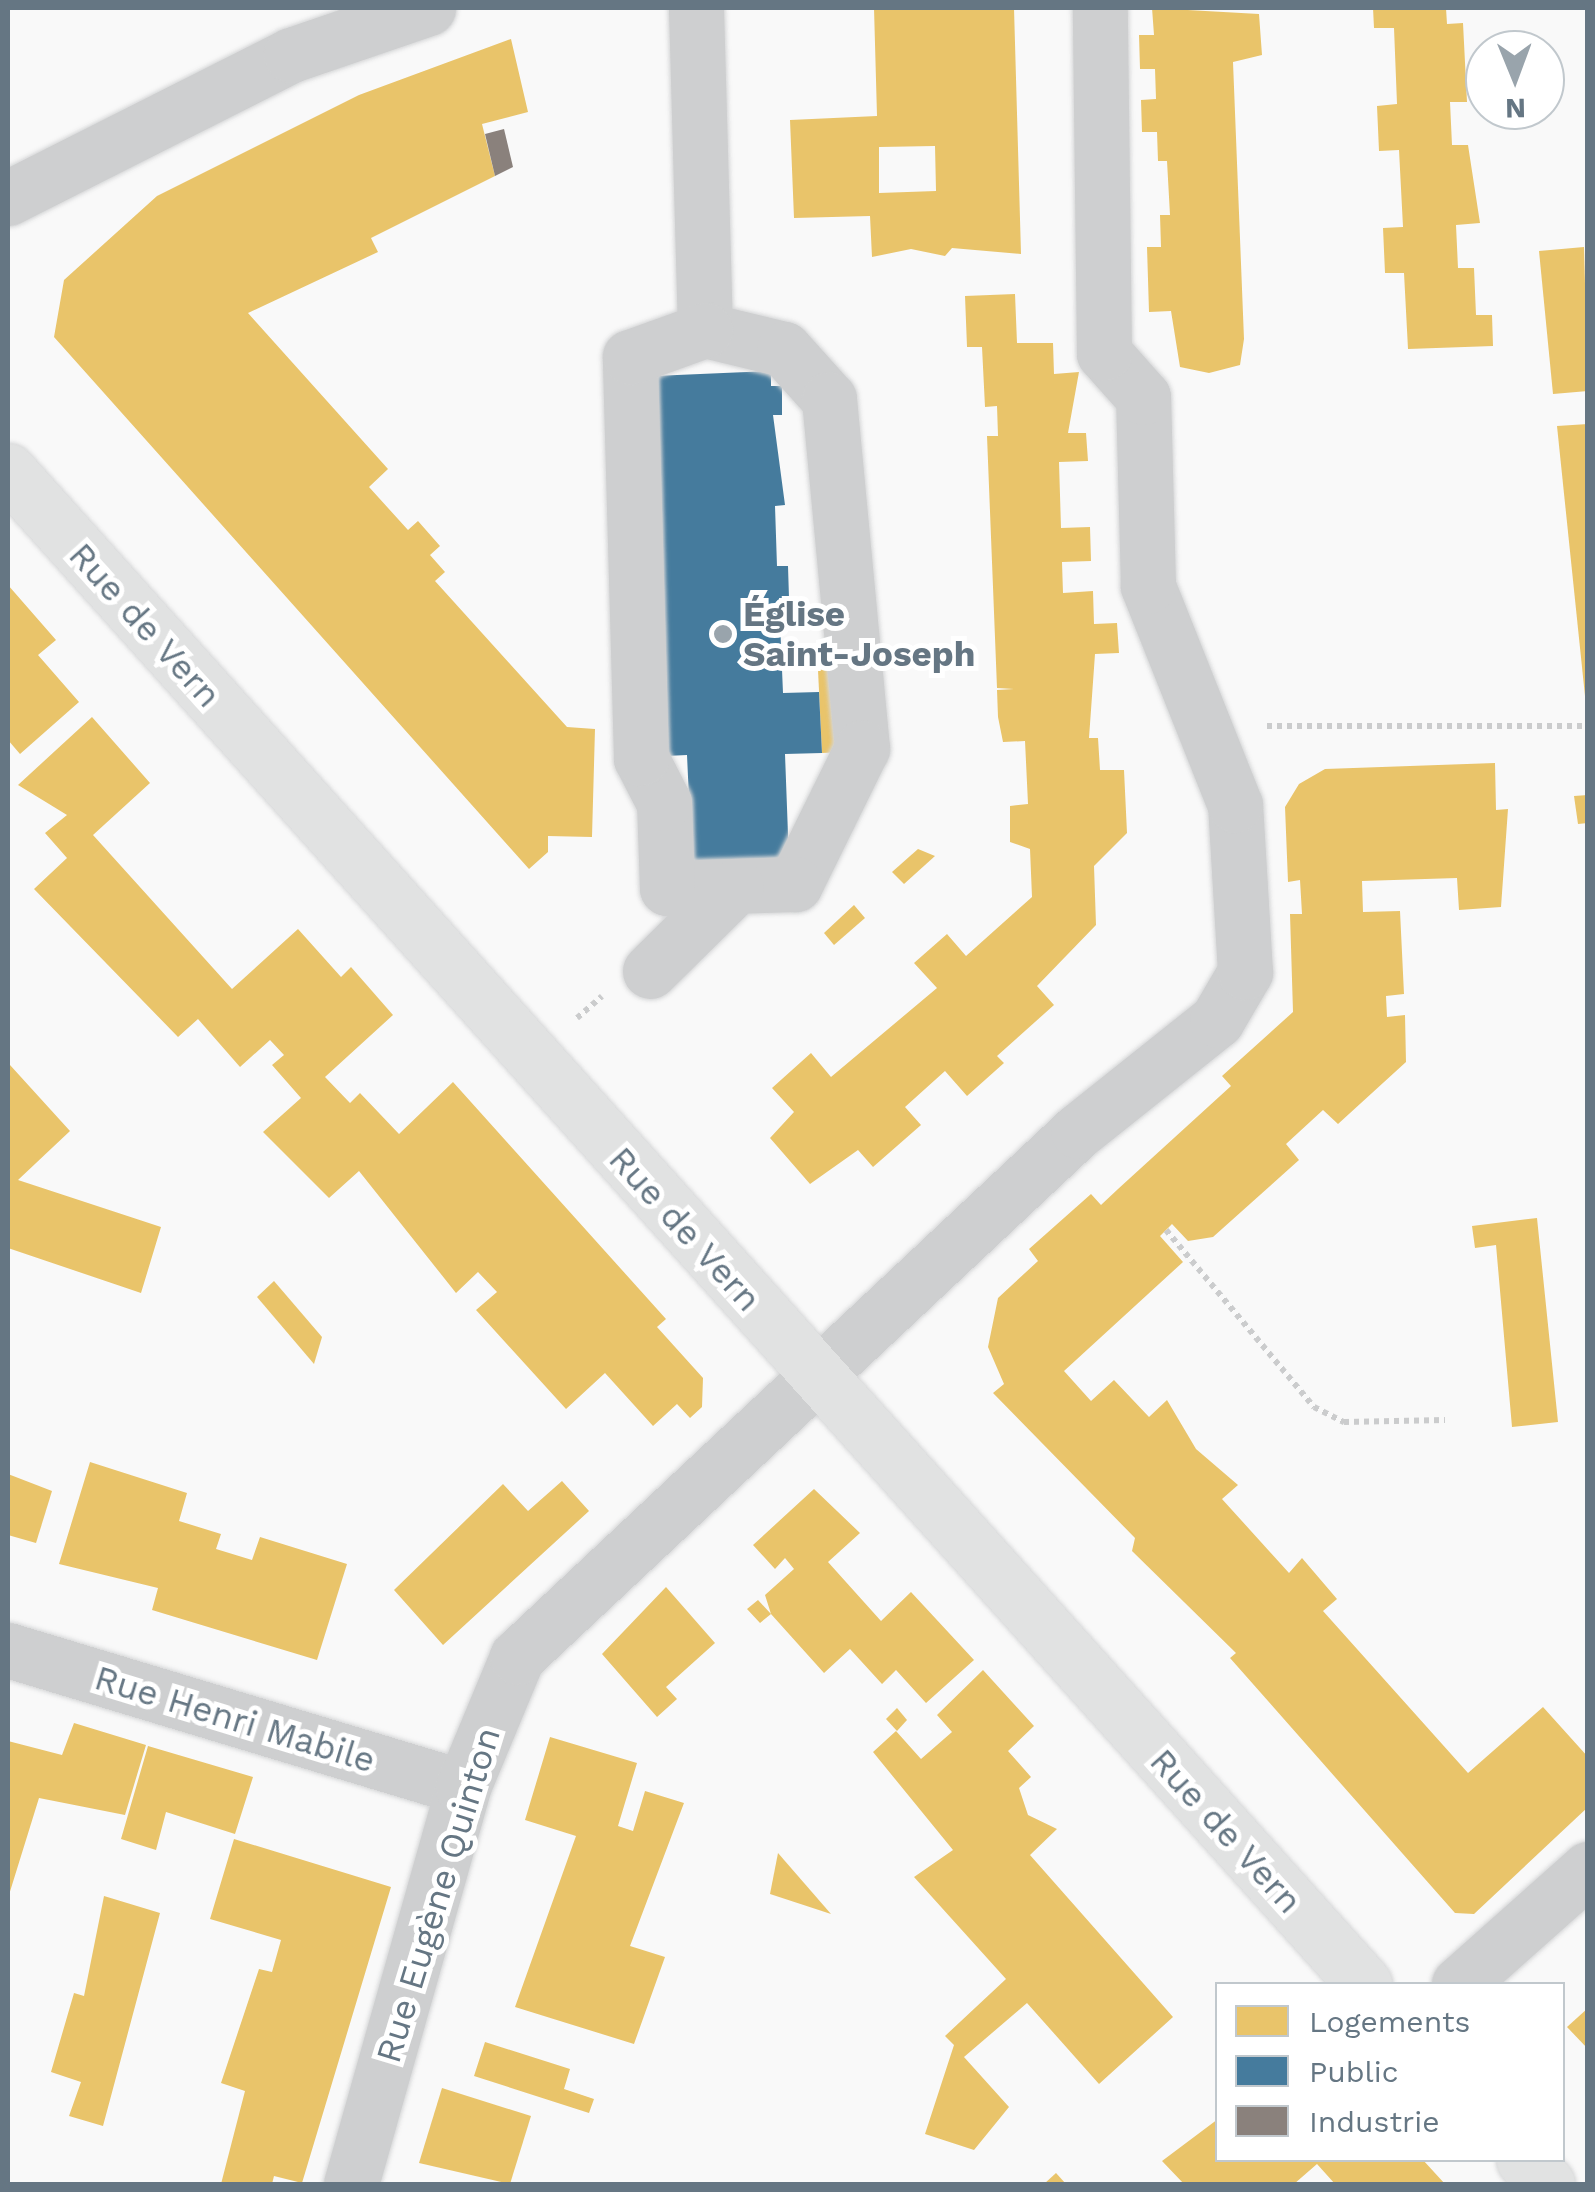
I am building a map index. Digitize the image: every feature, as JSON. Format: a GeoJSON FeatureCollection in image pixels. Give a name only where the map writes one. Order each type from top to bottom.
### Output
{"type":"FeatureCollection","features":[{"type":"Feature","properties":{"kind":"main road","name":"Rue de Vern"},"geometry":{"type":"LineString","coordinates":[[8,470],[1362,1982]]}},
{"type":"Feature","properties":{"kind":"main road"},"geometry":{"type":"LineString","coordinates":[[1526,2162],[1546,2184]]}},
{"type":"Feature","properties":{"kind":"street"},"geometry":{"type":"LineString","coordinates":[[8,198],[291,55],[428,8]]}},
{"type":"Feature","properties":{"kind":"street"},"geometry":{"type":"LineString","coordinates":[[696,8],[705,330]]}},
{"type":"Feature","properties":{"kind":"street","name":"Rue Eugène Quinton"},"geometry":{"type":"LineString","coordinates":[[351,2184],[463,1788],[518,1657],[754,1428],[819,1378],[1078,1131],[1216,1020],[1246,972],[1235,805],[1148,586],[1143,397],[1104,353],[1100,8]]}},
{"type":"Feature","properties":{"kind":"street"},"geometry":{"type":"LineString","coordinates":[[705,330],[784,349],[829,399],[862,748],[795,884],[667,888],[664,803],[641,758],[635,683],[630,357],[705,330]]}},
{"type":"Feature","properties":{"kind":"street"},"geometry":{"type":"LineString","coordinates":[[650,971],[736,886]]}},
{"type":"Feature","properties":{"kind":"street","name":"Rue Henri Mabile"},"geometry":{"type":"LineString","coordinates":[[8,1650],[463,1788]]}},
{"type":"Feature","properties":{"kind":"street"},"geometry":{"type":"LineString","coordinates":[[1462,1982],[1588,1869]]}},
{"type":"Feature","properties":{"kind":"path"},"geometry":{"type":"LineString","coordinates":[[1201,726],[1588,726]]}},
{"type":"Feature","properties":{"kind":"path"},"geometry":{"type":"LineString","coordinates":[[531,1058],[629,973],[650,971]]}},
{"type":"Feature","properties":{"kind":"path"},"geometry":{"type":"LineString","coordinates":[[1166,1230],[1314,1408],[1344,1422],[1445,1420]]}},
{"type":"Feature","properties":{"kind":"building: Logements"},"geometry":{"type":"Polygon","coordinates":[[[874,8],[1014,8],[1021,254],[952,248],[945,256],[911,249],[872,257],[870,216],[794,218],[790,120],[877,116],[874,8]],[[935,146],[879,147],[879,193],[936,191],[935,146]]]}},
{"type":"Feature","properties":{"kind":"building: Logements"},"geometry":{"type":"Polygon","coordinates":[[[1152,8],[1259,14],[1262,55],[1233,62],[1244,339],[1240,365],[1209,373],[1180,367],[1171,311],[1149,312],[1147,247],[1161,247],[1160,215],[1170,215],[1167,161],[1158,161],[1157,132],[1142,132],[1141,100],[1156,99],[1155,69],[1140,69],[1139,35],[1154,35],[1152,8]]]}},
{"type":"Feature","properties":{"kind":"building: Logements"},"geometry":{"type":"Polygon","coordinates":[[[1373,8],[1446,8],[1447,24],[1463,23],[1465,102],[1450,102],[1452,145],[1468,145],[1480,223],[1456,225],[1458,268],[1474,268],[1476,315],[1492,315],[1493,346],[1408,349],[1404,273],[1385,273],[1383,228],[1403,227],[1399,150],[1379,151],[1377,106],[1397,104],[1394,28],[1374,28],[1373,8]]]}},
{"type":"Feature","properties":{"kind":"building: Logements"},"geometry":{"type":"Polygon","coordinates":[[[511,39],[528,112],[482,124],[495,176],[371,238],[378,252],[248,313],[388,469],[369,487],[408,530],[418,521],[440,546],[430,555],[445,572],[435,581],[567,727],[595,729],[592,837],[548,836],[548,852],[529,869],[54,337],[64,280],[157,196],[359,95],[511,39]]]}},
{"type":"Feature","properties":{"kind":"building: Logements"},"geometry":{"type":"Polygon","coordinates":[[[1584,247],[1588,391],[1553,394],[1539,251],[1584,247]]]}},
{"type":"Feature","properties":{"kind":"building: Logements"},"geometry":{"type":"Polygon","coordinates":[[[1015,294],[1017,343],[1053,343],[1054,374],[1079,372],[1068,433],[1086,433],[1088,461],[1059,462],[1061,528],[1090,527],[1091,561],[1062,562],[1063,593],[1093,591],[1094,624],[1117,623],[1119,653],[1095,654],[1089,738],[1098,738],[1100,770],[1124,770],[1127,833],[1094,866],[1096,925],[1037,986],[1054,1005],[997,1056],[1004,1063],[967,1096],[945,1071],[905,1107],[921,1125],[873,1167],[858,1150],[810,1184],[770,1138],[794,1112],[772,1088],[811,1053],[831,1077],[937,988],[914,963],[947,934],[966,956],[1032,897],[1030,849],[1010,842],[1010,806],[1028,804],[1025,741],[1003,742],[998,717],[997,690],[1014,689],[997,688],[987,436],[998,436],[997,406],[985,407],[982,347],[967,347],[965,296],[1015,294]]]}},
{"type":"Feature","properties":{"kind":"building: Logements"},"geometry":{"type":"Polygon","coordinates":[[[1588,424],[1588,696],[1585,696],[1557,426],[1588,424]]]}},
{"type":"Feature","properties":{"kind":"building: Logements"},"geometry":{"type":"Polygon","coordinates":[[[8,585],[56,640],[38,655],[79,702],[20,754],[8,740],[8,585]]]}},
{"type":"Feature","properties":{"kind":"building: Logements"},"geometry":{"type":"Polygon","coordinates":[[[835,668],[845,752],[822,753],[818,670],[835,668]]]}},
{"type":"Feature","properties":{"kind":"building: Logements"},"geometry":{"type":"Polygon","coordinates":[[[92,717],[150,783],[93,835],[232,989],[298,929],[341,977],[351,967],[393,1015],[325,1077],[350,1103],[360,1093],[399,1134],[453,1082],[666,1319],[657,1327],[703,1378],[702,1407],[690,1418],[677,1404],[653,1426],[605,1373],[566,1409],[476,1310],[497,1292],[478,1272],[456,1293],[359,1171],[329,1198],[263,1132],[301,1098],[272,1065],[284,1055],[270,1040],[240,1067],[198,1019],[178,1037],[34,889],[67,858],[45,833],[67,815],[18,785],[92,717]]]}},
{"type":"Feature","properties":{"kind":"building: Logements"},"geometry":{"type":"Polygon","coordinates":[[[1495,763],[1496,810],[1508,809],[1501,907],[1459,910],[1457,878],[1362,881],[1363,912],[1400,911],[1404,994],[1386,996],[1387,1017],[1405,1015],[1406,1062],[1338,1124],[1323,1110],[1286,1144],[1299,1160],[1213,1237],[1188,1241],[1172,1224],[1160,1236],[1183,1262],[1064,1371],[1091,1401],[1114,1380],[1149,1417],[1167,1400],[1196,1449],[1238,1485],[1222,1499],[1289,1573],[1302,1558],[1337,1599],[1323,1611],[1468,1773],[1543,1707],[1588,1757],[1588,1807],[1474,1914],[1455,1913],[1230,1658],[1236,1653],[1132,1551],[1135,1538],[993,1393],[1004,1384],[988,1347],[998,1298],[1038,1261],[1029,1249],[1091,1194],[1101,1205],[1231,1086],[1222,1076],[1293,1012],[1290,914],[1302,914],[1300,880],[1288,882],[1285,807],[1299,784],[1325,769],[1495,763]]]}},
{"type":"Feature","properties":{"kind":"building: Logements"},"geometry":{"type":"Polygon","coordinates":[[[1588,795],[1588,823],[1578,824],[1574,796],[1588,795]]]}},
{"type":"Feature","properties":{"kind":"building: Logements"},"geometry":{"type":"Polygon","coordinates":[[[918,849],[935,856],[904,884],[892,872],[918,849]]]}},
{"type":"Feature","properties":{"kind":"building: Logements"},"geometry":{"type":"Polygon","coordinates":[[[854,905],[865,918],[834,945],[824,933],[854,905]]]}},
{"type":"Feature","properties":{"kind":"building: Logements"},"geometry":{"type":"Polygon","coordinates":[[[10,1065],[70,1131],[18,1180],[161,1227],[141,1293],[8,1248],[10,1065]]]}},
{"type":"Feature","properties":{"kind":"building: Logements"},"geometry":{"type":"Polygon","coordinates":[[[1537,1218],[1558,1422],[1512,1427],[1496,1245],[1475,1248],[1472,1226],[1537,1218]]]}},
{"type":"Feature","properties":{"kind":"building: Logements"},"geometry":{"type":"Polygon","coordinates":[[[274,1281],[322,1337],[314,1364],[257,1297],[274,1281]]]}},
{"type":"Feature","properties":{"kind":"building: Logements"},"geometry":{"type":"Polygon","coordinates":[[[90,1462],[187,1493],[179,1521],[221,1534],[216,1549],[252,1560],[260,1537],[347,1564],[317,1660],[152,1610],[158,1588],[59,1564],[90,1462]]]}},
{"type":"Feature","properties":{"kind":"building: Logements"},"geometry":{"type":"Polygon","coordinates":[[[8,1474],[52,1491],[36,1543],[8,1535],[8,1474]]]}},
{"type":"Feature","properties":{"kind":"building: Logements"},"geometry":{"type":"Polygon","coordinates":[[[562,1481],[589,1511],[443,1645],[394,1590],[503,1484],[528,1511],[562,1481]]]}},
{"type":"Feature","properties":{"kind":"building: Logements"},"geometry":{"type":"Polygon","coordinates":[[[814,1489],[860,1533],[828,1562],[881,1621],[911,1592],[974,1660],[926,1703],[896,1670],[882,1684],[850,1649],[824,1673],[771,1614],[765,1595],[794,1569],[785,1558],[775,1569],[753,1545],[814,1489]]]}},
{"type":"Feature","properties":{"kind":"building: Logements"},"geometry":{"type":"Polygon","coordinates":[[[666,1587],[715,1643],[666,1687],[677,1699],[657,1717],[602,1654],[666,1587]]]}},
{"type":"Feature","properties":{"kind":"building: Logements"},"geometry":{"type":"Polygon","coordinates":[[[758,1600],[771,1614],[760,1623],[747,1609],[758,1600]]]}},
{"type":"Feature","properties":{"kind":"building: Logements"},"geometry":{"type":"Polygon","coordinates":[[[983,1670],[1034,1726],[1008,1751],[1031,1777],[1019,1788],[1028,1815],[1057,1829],[1030,1855],[1173,2017],[1099,2084],[1027,2003],[964,2057],[1009,2107],[974,2150],[925,2134],[954,2045],[945,2036],[1006,1979],[914,1877],[953,1850],[873,1752],[896,1731],[921,1759],[952,1732],[937,1715],[983,1670]]]}},
{"type":"Feature","properties":{"kind":"building: Logements"},"geometry":{"type":"Polygon","coordinates":[[[897,1708],[907,1720],[897,1731],[886,1719],[897,1708]]]}},
{"type":"Feature","properties":{"kind":"building: Logements"},"geometry":{"type":"Polygon","coordinates":[[[74,1723],[146,1745],[125,1815],[39,1798],[8,1898],[8,1741],[62,1755],[74,1723]]]}},
{"type":"Feature","properties":{"kind":"building: Logements"},"geometry":{"type":"Polygon","coordinates":[[[550,1737],[637,1763],[618,1826],[633,1831],[645,1791],[684,1803],[630,1946],[665,1957],[634,2044],[515,2007],[576,1836],[525,1820],[550,1737]]]}},
{"type":"Feature","properties":{"kind":"building: Logements"},"geometry":{"type":"Polygon","coordinates":[[[148,1746],[253,1777],[235,1834],[166,1812],[156,1850],[121,1839],[148,1746]]]}},
{"type":"Feature","properties":{"kind":"building: Logements"},"geometry":{"type":"Polygon","coordinates":[[[234,1839],[391,1887],[302,2183],[274,2176],[272,2184],[221,2184],[245,2091],[221,2083],[259,1969],[272,1972],[281,1940],[210,1919],[234,1839]]]}},
{"type":"Feature","properties":{"kind":"building: Logements"},"geometry":{"type":"Polygon","coordinates":[[[778,1853],[831,1914],[770,1894],[778,1853]]]}},
{"type":"Feature","properties":{"kind":"building: Logements"},"geometry":{"type":"Polygon","coordinates":[[[104,1896],[160,1913],[103,2126],[69,2116],[81,2082],[51,2072],[74,1993],[84,1996],[104,1896]]]}},
{"type":"Feature","properties":{"kind":"building: Logements"},"geometry":{"type":"Polygon","coordinates":[[[1588,2008],[1588,2049],[1567,2027],[1588,2008]]]}},
{"type":"Feature","properties":{"kind":"building: Logements"},"geometry":{"type":"Polygon","coordinates":[[[485,2042],[570,2069],[564,2089],[594,2099],[589,2113],[474,2076],[485,2042]]]}},
{"type":"Feature","properties":{"kind":"building: Logements"},"geometry":{"type":"Polygon","coordinates":[[[442,2088],[531,2116],[510,2184],[419,2163],[442,2088]]]}},
{"type":"Feature","properties":{"kind":"building: Logements"},"geometry":{"type":"Polygon","coordinates":[[[1215,2121],[1215,2162],[1425,2162],[1445,2184],[1335,2184],[1317,2164],[1294,2184],[1184,2184],[1162,2161],[1215,2121]]]}},
{"type":"Feature","properties":{"kind":"building: Logements"},"geometry":{"type":"Polygon","coordinates":[[[1056,2173],[1066,2184],[1044,2184],[1056,2173]]]}},
{"type":"Feature","properties":{"kind":"building: Public","name":"Église Saint-Joseph"},"geometry":{"type":"Polygon","coordinates":[[[771,371],[771,386],[782,386],[782,415],[773,415],[785,505],[775,506],[777,566],[788,566],[789,598],[779,598],[783,693],[819,692],[822,753],[785,754],[789,861],[692,865],[687,755],[666,756],[648,698],[667,697],[654,376],[771,371]]]}},
{"type":"Feature","properties":{"kind":"building: Industrie"},"geometry":{"type":"Polygon","coordinates":[[[504,129],[513,167],[495,176],[485,134],[504,129]]]}},
{"type":"Feature","properties":{"kind":"place","name":"Église Saint-Joseph"},"geometry":{"type":"Point","coordinates":[723,634]}}]}
